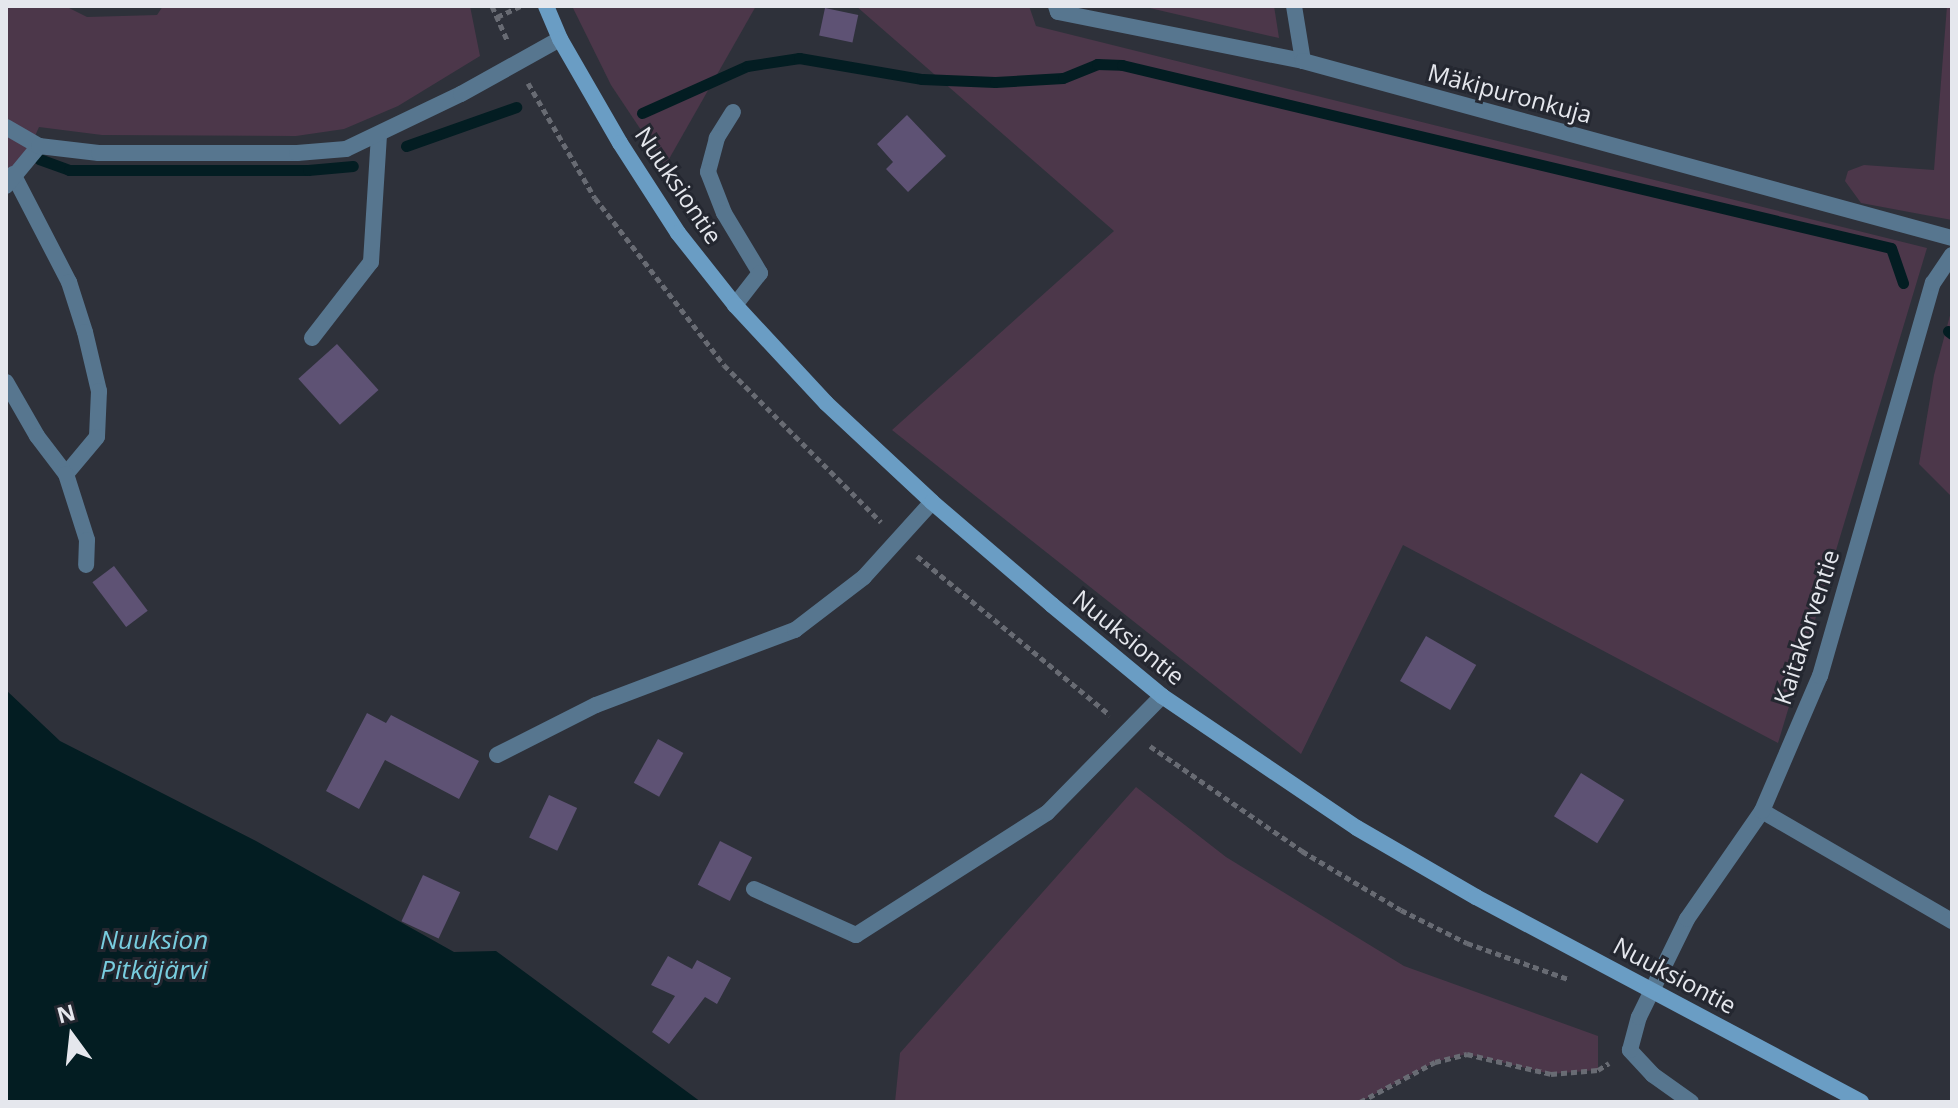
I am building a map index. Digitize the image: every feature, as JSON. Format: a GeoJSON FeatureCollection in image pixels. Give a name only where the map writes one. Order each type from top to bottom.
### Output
{"type":"FeatureCollection","features":[{"type":"Feature","properties":{"kind":"street","name":"Nuuksiontie"},"geometry":{"type":"LineString","coordinates":[[546,6],[560,39],[620,143],[678,233],[735,305],[826,403],[932,502],[1162,696],[1357,828],[1476,897],[1861,1102]]}},
{"type":"Feature","properties":{"kind":"street","name":"Mäkipuronkuja"},"geometry":{"type":"LineString","coordinates":[[1056,6],[1058,12],[1303,61],[1952,238]]}},
{"type":"Feature","properties":{"kind":"street"},"geometry":{"type":"LineString","coordinates":[[1294,6],[1303,61]]}},
{"type":"Feature","properties":{"kind":"street"},"geometry":{"type":"LineString","coordinates":[[6,127],[39,146],[99,153],[297,153],[346,149],[560,39]]}},
{"type":"Feature","properties":{"kind":"street"},"geometry":{"type":"LineString","coordinates":[[733,112],[717,138],[708,172],[724,213],[760,273],[735,305]]}},
{"type":"Feature","properties":{"kind":"street"},"geometry":{"type":"LineString","coordinates":[[312,338],[371,262],[379,134]]}},
{"type":"Feature","properties":{"kind":"street"},"geometry":{"type":"LineString","coordinates":[[39,146],[9,180],[69,282],[99,391],[97,437],[66,474]]}},
{"type":"Feature","properties":{"kind":"street","name":"Kaitakorventie"},"geometry":{"type":"LineString","coordinates":[[1630,1050],[1639,1017],[1687,919],[1762,811],[1820,676],[1933,283],[1952,255]]}},
{"type":"Feature","properties":{"kind":"street"},"geometry":{"type":"LineString","coordinates":[[6,382],[37,436],[66,474],[87,540],[86,565]]}},
{"type":"Feature","properties":{"kind":"street"},"geometry":{"type":"LineString","coordinates":[[497,755],[596,705],[795,630],[864,577],[932,502]]}},
{"type":"Feature","properties":{"kind":"street"},"geometry":{"type":"LineString","coordinates":[[754,889],[856,935],[1047,813],[1162,696]]}},
{"type":"Feature","properties":{"kind":"street"},"geometry":{"type":"LineString","coordinates":[[1762,811],[1952,921]]}},
{"type":"Feature","properties":{"kind":"street"},"geometry":{"type":"LineString","coordinates":[[1630,1050],[1653,1075],[1691,1102]]}},
{"type":"Feature","properties":{"kind":"path"},"geometry":{"type":"LineString","coordinates":[[497,17],[522,6]]}},
{"type":"Feature","properties":{"kind":"path"},"geometry":{"type":"LineString","coordinates":[[1360,1102],[1435,1062],[1467,1054],[1551,1074],[1598,1070],[1630,1050]]}},
{"type":"Feature","properties":{"kind":"shaded area"},"geometry":{"type":"Polygon","coordinates":[[[6,6],[65,6],[87,17],[157,15],[163,6],[470,6],[480,56],[398,106],[344,129],[296,136],[102,135],[39,127],[23,163],[6,186],[6,6]]]}},
{"type":"Feature","properties":{"kind":"shaded area"},"geometry":{"type":"Polygon","coordinates":[[[572,6],[756,6],[665,166],[611,85],[572,6]]]}},
{"type":"Feature","properties":{"kind":"shaded area"},"geometry":{"type":"Polygon","coordinates":[[[856,6],[1029,6],[1036,26],[1927,248],[1778,743],[1403,545],[1301,754],[892,430],[1114,231],[856,6]]]}},
{"type":"Feature","properties":{"kind":"shaded area"},"geometry":{"type":"Polygon","coordinates":[[[1141,6],[1274,6],[1279,38],[1141,6]]]}},
{"type":"Feature","properties":{"kind":"shaded area"},"geometry":{"type":"Polygon","coordinates":[[[1947,6],[1952,6],[1952,220],[1861,203],[1845,181],[1848,171],[1864,165],[1934,170],[1947,6]]]}},
{"type":"Feature","properties":{"kind":"shaded area"},"geometry":{"type":"Polygon","coordinates":[[[1952,308],[1952,497],[1919,464],[1934,375],[1952,308]]]}},
{"type":"Feature","properties":{"kind":"shaded area"},"geometry":{"type":"Polygon","coordinates":[[[1136,787],[1226,857],[1404,966],[1598,1036],[1598,1070],[1551,1074],[1467,1054],[1435,1062],[1360,1102],[895,1102],[900,1053],[1136,787]]]}},
{"type":"Feature","properties":{"kind":"water","name":"Nuuksion Pitkäjärvi"},"geometry":{"type":"Polygon","coordinates":[[[6,690],[60,741],[256,841],[454,952],[496,951],[701,1102],[6,1102],[6,690]]]}},
{"type":"Feature","properties":{"kind":"building"},"geometry":{"type":"Polygon","coordinates":[[[825,8],[858,15],[852,42],[819,35],[825,8]]]}},
{"type":"Feature","properties":{"kind":"building"},"geometry":{"type":"Polygon","coordinates":[[[907,115],[946,156],[908,192],[886,169],[893,162],[877,144],[907,115]]]}},
{"type":"Feature","properties":{"kind":"building"},"geometry":{"type":"Polygon","coordinates":[[[337,344],[378,390],[340,425],[298,379],[337,344]]]}},
{"type":"Feature","properties":{"kind":"building"},"geometry":{"type":"Polygon","coordinates":[[[114,566],[148,611],[126,627],[92,582],[114,566]]]}},
{"type":"Feature","properties":{"kind":"building"},"geometry":{"type":"Polygon","coordinates":[[[1426,636],[1476,665],[1450,710],[1400,681],[1426,636]]]}},
{"type":"Feature","properties":{"kind":"building"},"geometry":{"type":"Polygon","coordinates":[[[367,713],[386,723],[391,715],[479,761],[459,799],[385,760],[359,809],[326,791],[367,713]]]}},
{"type":"Feature","properties":{"kind":"building"},"geometry":{"type":"Polygon","coordinates":[[[658,739],[683,753],[659,797],[634,783],[658,739]]]}},
{"type":"Feature","properties":{"kind":"building"},"geometry":{"type":"Polygon","coordinates":[[[1581,773],[1624,800],[1597,843],[1554,816],[1581,773]]]}},
{"type":"Feature","properties":{"kind":"building"},"geometry":{"type":"Polygon","coordinates":[[[549,795],[577,808],[557,851],[529,838],[549,795]]]}},
{"type":"Feature","properties":{"kind":"building"},"geometry":{"type":"Polygon","coordinates":[[[720,841],[752,857],[730,901],[698,885],[720,841]]]}},
{"type":"Feature","properties":{"kind":"building"},"geometry":{"type":"Polygon","coordinates":[[[423,875],[460,892],[439,939],[401,921],[423,875]]]}},
{"type":"Feature","properties":{"kind":"building"},"geometry":{"type":"Polygon","coordinates":[[[668,956],[692,969],[697,960],[731,978],[717,1004],[705,997],[669,1044],[652,1032],[675,996],[651,985],[668,956]]]}},
{"type":"Feature","properties":{"kind":"waterway"},"geometry":{"type":"LineString","coordinates":[[642,113],[747,66],[799,58],[922,79],[995,82],[1063,78],[1097,64],[1122,65],[1891,248],[1903,283]]}},
{"type":"Feature","properties":{"kind":"waterway"},"geometry":{"type":"LineString","coordinates":[[406,146],[516,107]]}},
{"type":"Feature","properties":{"kind":"waterway"},"geometry":{"type":"LineString","coordinates":[[39,159],[69,170],[308,170],[353,166]]}},
{"type":"Feature","properties":{"kind":"waterway"},"geometry":{"type":"LineString","coordinates":[[1948,331],[1952,334]]}}]}
